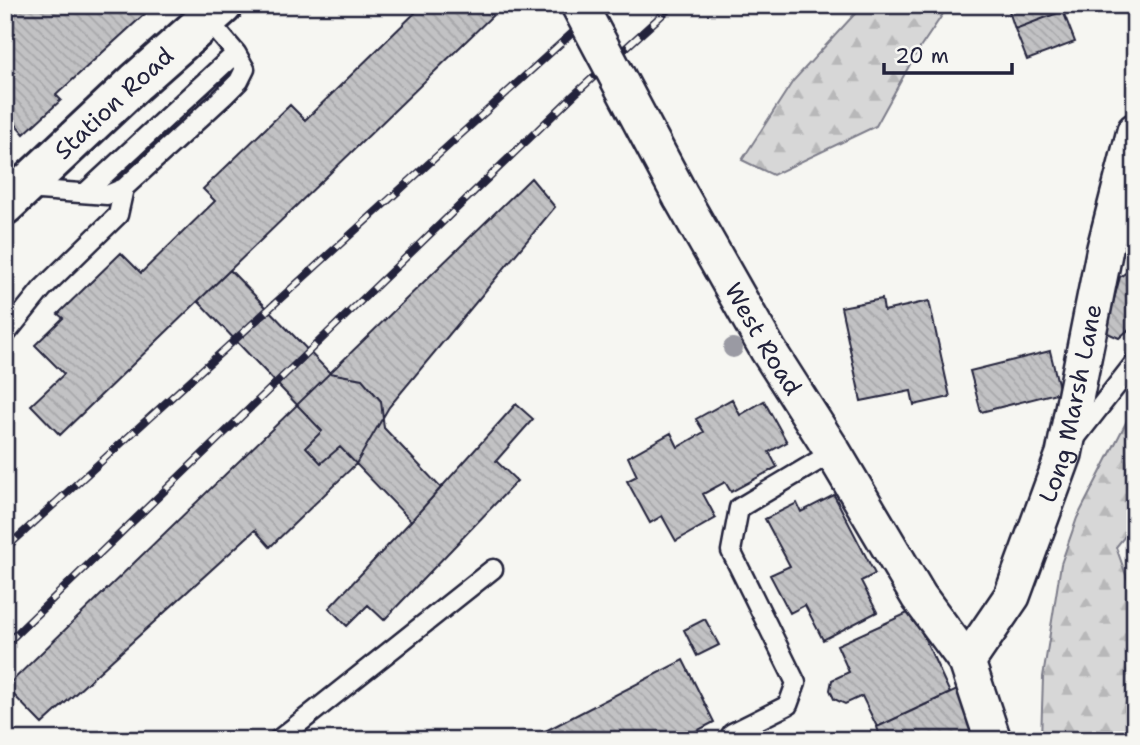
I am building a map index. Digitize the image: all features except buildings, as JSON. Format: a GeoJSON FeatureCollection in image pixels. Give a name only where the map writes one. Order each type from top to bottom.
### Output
{"type":"FeatureCollection","features":[{"type":"Feature","properties":{"kind":"street","name":"West Road"},"geometry":{"type":"LineString","coordinates":[[579,5],[681,197],[768,350],[833,452],[919,597],[967,662],[986,712],[993,740]]}},
{"type":"Feature","properties":{"kind":"street","name":"Station Road"},"geometry":{"type":"LineString","coordinates":[[13,197],[136,82],[215,13]]}},
{"type":"Feature","properties":{"kind":"street","name":"Long Marsh Lane"},"geometry":{"type":"LineString","coordinates":[[967,662],[1012,596],[1064,454],[1105,248],[1135,131]]}},
{"type":"Feature","properties":{"kind":"lane"},"geometry":{"type":"LineString","coordinates":[[13,197],[85,193],[107,195],[124,188],[239,81],[245,69],[215,13]]}},
{"type":"Feature","properties":{"kind":"lane"},"geometry":{"type":"LineString","coordinates":[[85,193],[236,53]]}},
{"type":"Feature","properties":{"kind":"lane"},"geometry":{"type":"LineString","coordinates":[[5,335],[42,289],[117,215],[124,188]]}},
{"type":"Feature","properties":{"kind":"lane"},"geometry":{"type":"LineString","coordinates":[[1064,454],[1135,362]]}},
{"type":"Feature","properties":{"kind":"lane"},"geometry":{"type":"LineString","coordinates":[[729,740],[732,733],[789,705],[796,683],[731,551],[739,508],[833,452]]}},
{"type":"Feature","properties":{"kind":"lane"},"geometry":{"type":"LineString","coordinates":[[278,740],[493,569]]}},
{"type":"Feature","properties":{"kind":"green space"},"geometry":{"type":"Polygon","coordinates":[[[863,5],[949,5],[914,57],[876,126],[773,175],[742,160],[793,81],[863,5]]]}},
{"type":"Feature","properties":{"kind":"green space"},"geometry":{"type":"Polygon","coordinates":[[[1135,405],[1135,524],[1116,547],[1135,600],[1135,740],[1041,740],[1043,677],[1061,564],[1077,518],[1135,405]]]}},
{"type":"Feature","properties":{"kind":"railway"},"geometry":{"type":"LineString","coordinates":[[5,549],[603,5]]}},
{"type":"Feature","properties":{"kind":"railway"},"geometry":{"type":"LineString","coordinates":[[5,645],[575,94],[673,5]]}}]}
